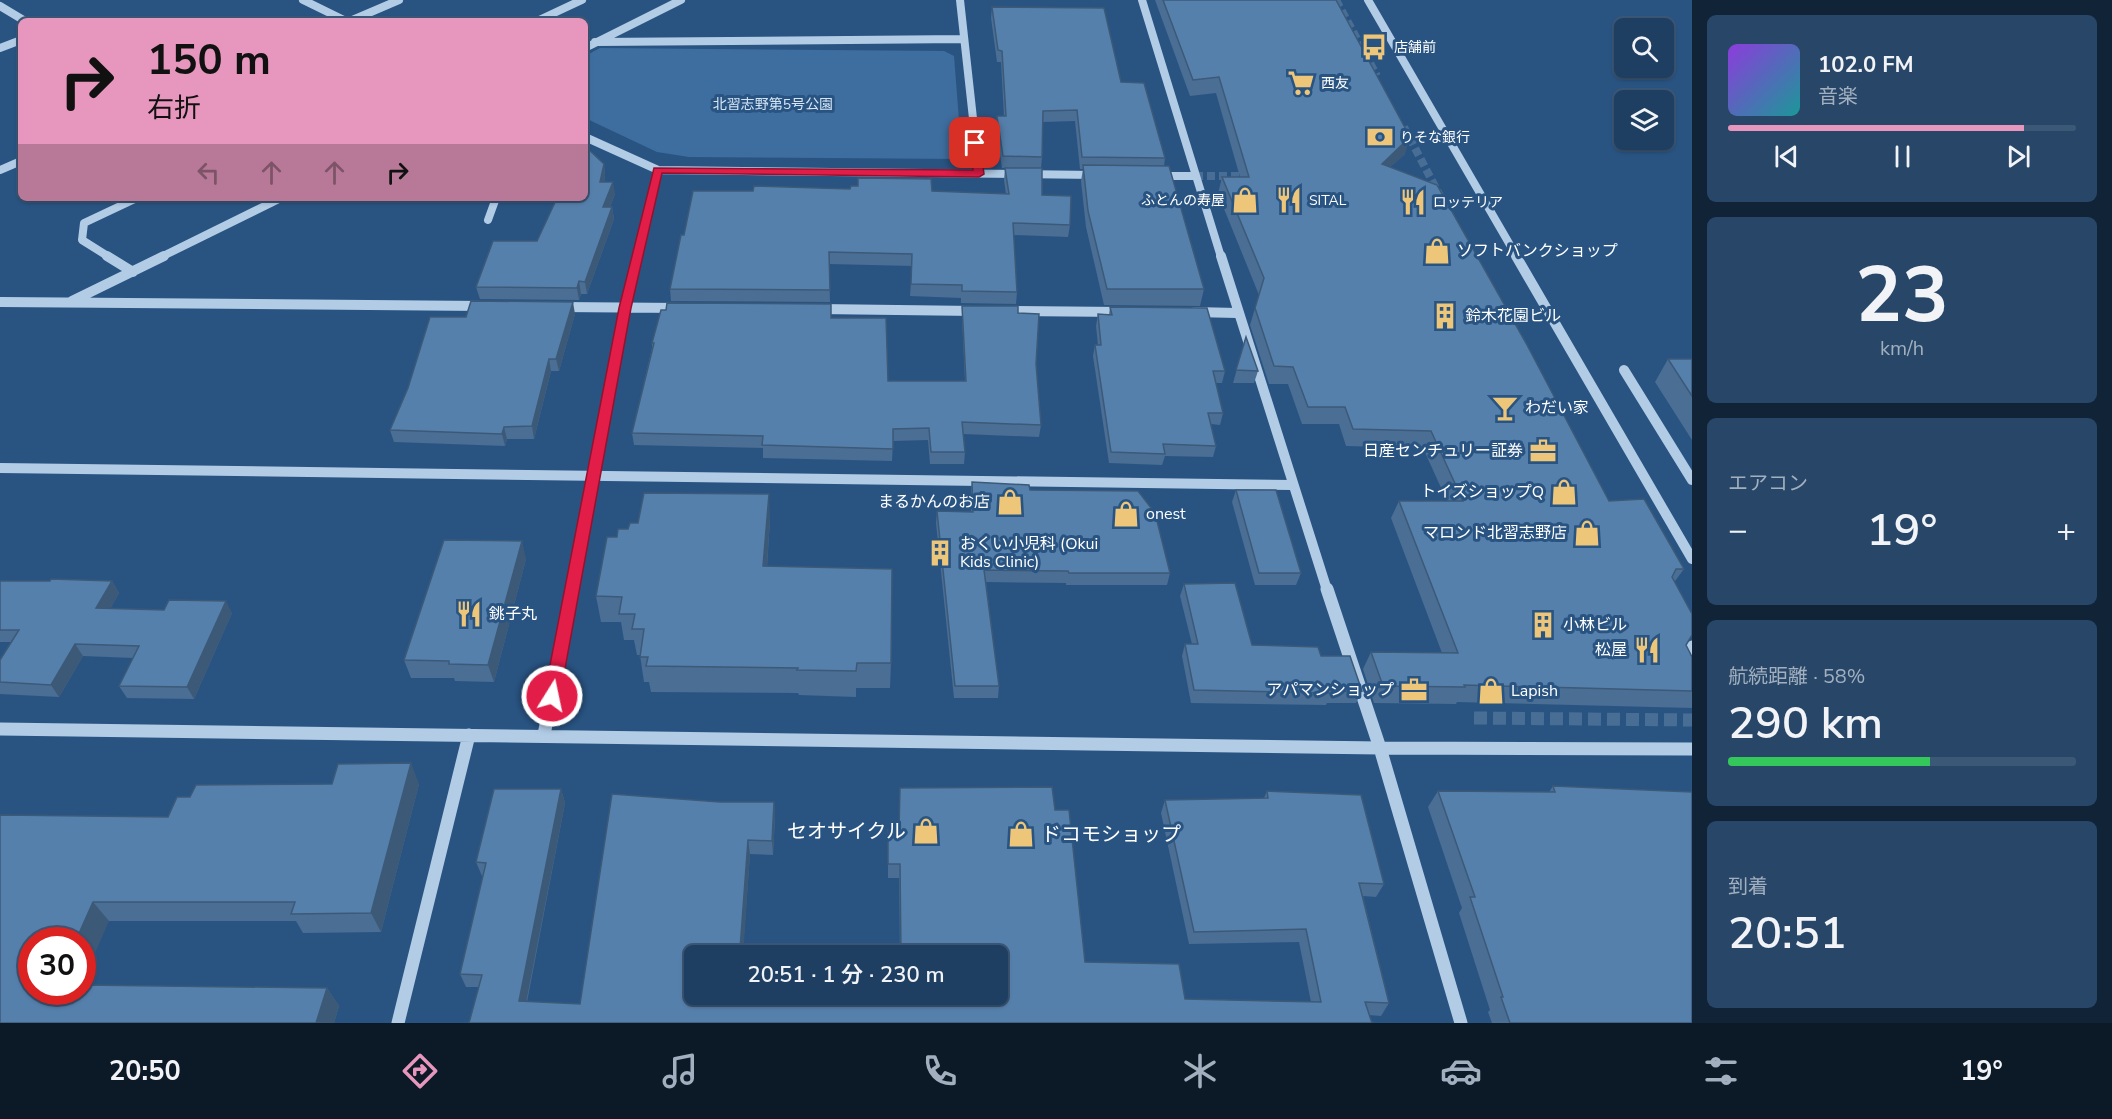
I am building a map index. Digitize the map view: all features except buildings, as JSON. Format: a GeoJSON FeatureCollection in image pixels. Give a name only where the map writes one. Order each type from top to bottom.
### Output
{"type":"FeatureCollection","features":[{"type":"Feature","properties":{"kind":"street"},"geometry":{"type":"LineString","coordinates":[[303,0],[342,18]]}},
{"type":"Feature","properties":{"kind":"street"},"geometry":{"type":"LineString","coordinates":[[355,18],[399,0]]}},
{"type":"Feature","properties":{"kind":"street"},"geometry":{"type":"LineString","coordinates":[[543,18],[582,0]]}},
{"type":"Feature","properties":{"kind":"street"},"geometry":{"type":"LineString","coordinates":[[588,46],[681,0]]}},
{"type":"Feature","properties":{"kind":"street"},"geometry":{"type":"LineString","coordinates":[[960,0],[979,174]]}},
{"type":"Feature","properties":{"kind":"street"},"geometry":{"type":"LineString","coordinates":[[1142,0],[1292,485],[1380,748],[1461,1023]]}},
{"type":"Feature","properties":{"kind":"street"},"geometry":{"type":"LineString","coordinates":[[1368,0],[1692,560]]}},
{"type":"Feature","properties":{"kind":"street"},"geometry":{"type":"LineString","coordinates":[[0,6],[20,18]]}},
{"type":"Feature","properties":{"kind":"street"},"geometry":{"type":"LineString","coordinates":[[595,42],[964,39]]}},
{"type":"Feature","properties":{"kind":"street"},"geometry":{"type":"LineString","coordinates":[[0,48],[18,41]]}},
{"type":"Feature","properties":{"kind":"street"},"geometry":{"type":"LineString","coordinates":[[588,138],[658,170],[1104,175]]}},
{"type":"Feature","properties":{"kind":"street"},"geometry":{"type":"LineString","coordinates":[[588,147],[597,142]]}},
{"type":"Feature","properties":{"kind":"street"},"geometry":{"type":"LineString","coordinates":[[0,170],[18,163]]}},
{"type":"Feature","properties":{"kind":"street"},"geometry":{"type":"LineString","coordinates":[[544,735],[625,308],[658,170]]}},
{"type":"Feature","properties":{"kind":"street"},"geometry":{"type":"LineString","coordinates":[[1150,176],[1195,176]]}},
{"type":"Feature","properties":{"kind":"street"},"geometry":{"type":"LineString","coordinates":[[131,201],[84,223],[82,240],[133,272]]}},
{"type":"Feature","properties":{"kind":"street"},"geometry":{"type":"LineString","coordinates":[[69,303],[275,201]]}},
{"type":"Feature","properties":{"kind":"street"},"geometry":{"type":"LineString","coordinates":[[488,220],[495,201]]}},
{"type":"Feature","properties":{"kind":"street"},"geometry":{"type":"LineString","coordinates":[[0,303],[497,306]]}},
{"type":"Feature","properties":{"kind":"street"},"geometry":{"type":"LineString","coordinates":[[556,307],[693,308]]}},
{"type":"Feature","properties":{"kind":"street"},"geometry":{"type":"LineString","coordinates":[[811,309],[1131,312]]}},
{"type":"Feature","properties":{"kind":"street"},"geometry":{"type":"LineString","coordinates":[[1178,312],[1238,313]]}},
{"type":"Feature","properties":{"kind":"street"},"geometry":{"type":"LineString","coordinates":[[1624,370],[1692,480]]}},
{"type":"Feature","properties":{"kind":"street"},"geometry":{"type":"LineString","coordinates":[[0,468],[1292,485]]}},
{"type":"Feature","properties":{"kind":"street"},"geometry":{"type":"LineString","coordinates":[[1692,647],[1682,662],[1692,682]]}},
{"type":"Feature","properties":{"kind":"street"},"geometry":{"type":"LineString","coordinates":[[0,729],[1380,748],[1692,749]]}},
{"type":"Feature","properties":{"kind":"street"},"geometry":{"type":"LineString","coordinates":[[398,1023],[469,735]]}},
{"type":"Feature","properties":{"kind":"green space","name":"北習志野第5号公園"},"geometry":{"type":"Polygon","coordinates":[[[600,48],[944,51],[954,56],[962,159],[689,157],[657,152],[588,119],[588,54],[600,48]]]}},
{"type":"Feature","properties":{"kind":"tunnel"},"geometry":{"type":"LineString","coordinates":[[1336,0],[1377,76]]}},
{"type":"Feature","properties":{"kind":"tunnel"},"geometry":{"type":"LineString","coordinates":[[1404,127],[1440,196]]}},
{"type":"Feature","properties":{"kind":"tunnel"},"geometry":{"type":"LineString","coordinates":[[1195,176],[1252,176]]}},
{"type":"Feature","properties":{"kind":"tunnel"},"geometry":{"type":"LineString","coordinates":[[1474,718],[1692,720]]}},
{"type":"Feature","properties":{"kind":"place","name":"店舗前"},"geometry":{"type":"Point","coordinates":[1374,47]}},
{"type":"Feature","properties":{"kind":"place","name":"西友"},"geometry":{"type":"Point","coordinates":[1301,83]}},
{"type":"Feature","properties":{"kind":"place","name":"りそな銀行"},"geometry":{"type":"Point","coordinates":[1380,137]}},
{"type":"Feature","properties":{"kind":"place","name":"ふとんの寿屋"},"geometry":{"type":"Point","coordinates":[1245,200]}},
{"type":"Feature","properties":{"kind":"place","name":"SITAL"},"geometry":{"type":"Point","coordinates":[1289,200]}},
{"type":"Feature","properties":{"kind":"place","name":"ロッテリア"},"geometry":{"type":"Point","coordinates":[1413,202]}},
{"type":"Feature","properties":{"kind":"place","name":"ソフトバンクショップ"},"geometry":{"type":"Point","coordinates":[1437,251]}},
{"type":"Feature","properties":{"kind":"place","name":"鈴木花園ビル"},"geometry":{"type":"Point","coordinates":[1445,316]}},
{"type":"Feature","properties":{"kind":"place","name":"わだい家"},"geometry":{"type":"Point","coordinates":[1505,408]}},
{"type":"Feature","properties":{"kind":"place","name":"日産センチュリー証券"},"geometry":{"type":"Point","coordinates":[1543,451]}},
{"type":"Feature","properties":{"kind":"place","name":"トイズショップQ"},"geometry":{"type":"Point","coordinates":[1564,492]}},
{"type":"Feature","properties":{"kind":"place","name":"まるかんのお店"},"geometry":{"type":"Point","coordinates":[1010,502]}},
{"type":"Feature","properties":{"kind":"place","name":"onest"},"geometry":{"type":"Point","coordinates":[1126,514]}},
{"type":"Feature","properties":{"kind":"place","name":"マロンド北習志野店"},"geometry":{"type":"Point","coordinates":[1587,533]}},
{"type":"Feature","properties":{"kind":"place","name":"おくい小児科 (Okui Kids Clinic)"},"geometry":{"type":"Point","coordinates":[940,553]}},
{"type":"Feature","properties":{"kind":"place","name":"銚子丸"},"geometry":{"type":"Point","coordinates":[469,614]}},
{"type":"Feature","properties":{"kind":"place","name":"小林ビル"},"geometry":{"type":"Point","coordinates":[1543,625]}},
{"type":"Feature","properties":{"kind":"place","name":"松屋"},"geometry":{"type":"Point","coordinates":[1647,650]}},
{"type":"Feature","properties":{"kind":"place","name":"アパマンショップ"},"geometry":{"type":"Point","coordinates":[1414,690]}},
{"type":"Feature","properties":{"kind":"place","name":"Lapish"},"geometry":{"type":"Point","coordinates":[1491,691]}},
{"type":"Feature","properties":{"kind":"place","name":"セオサイクル"},"geometry":{"type":"Point","coordinates":[926,831]}},
{"type":"Feature","properties":{"kind":"place","name":"ドコモショップ"},"geometry":{"type":"Point","coordinates":[1021,834]}},
{"type":"Feature","properties":{"kind":"route"},"geometry":{"type":"LineString","coordinates":[[552,696],[625,308],[658,170],[979,174],[975,143]]}}]}
